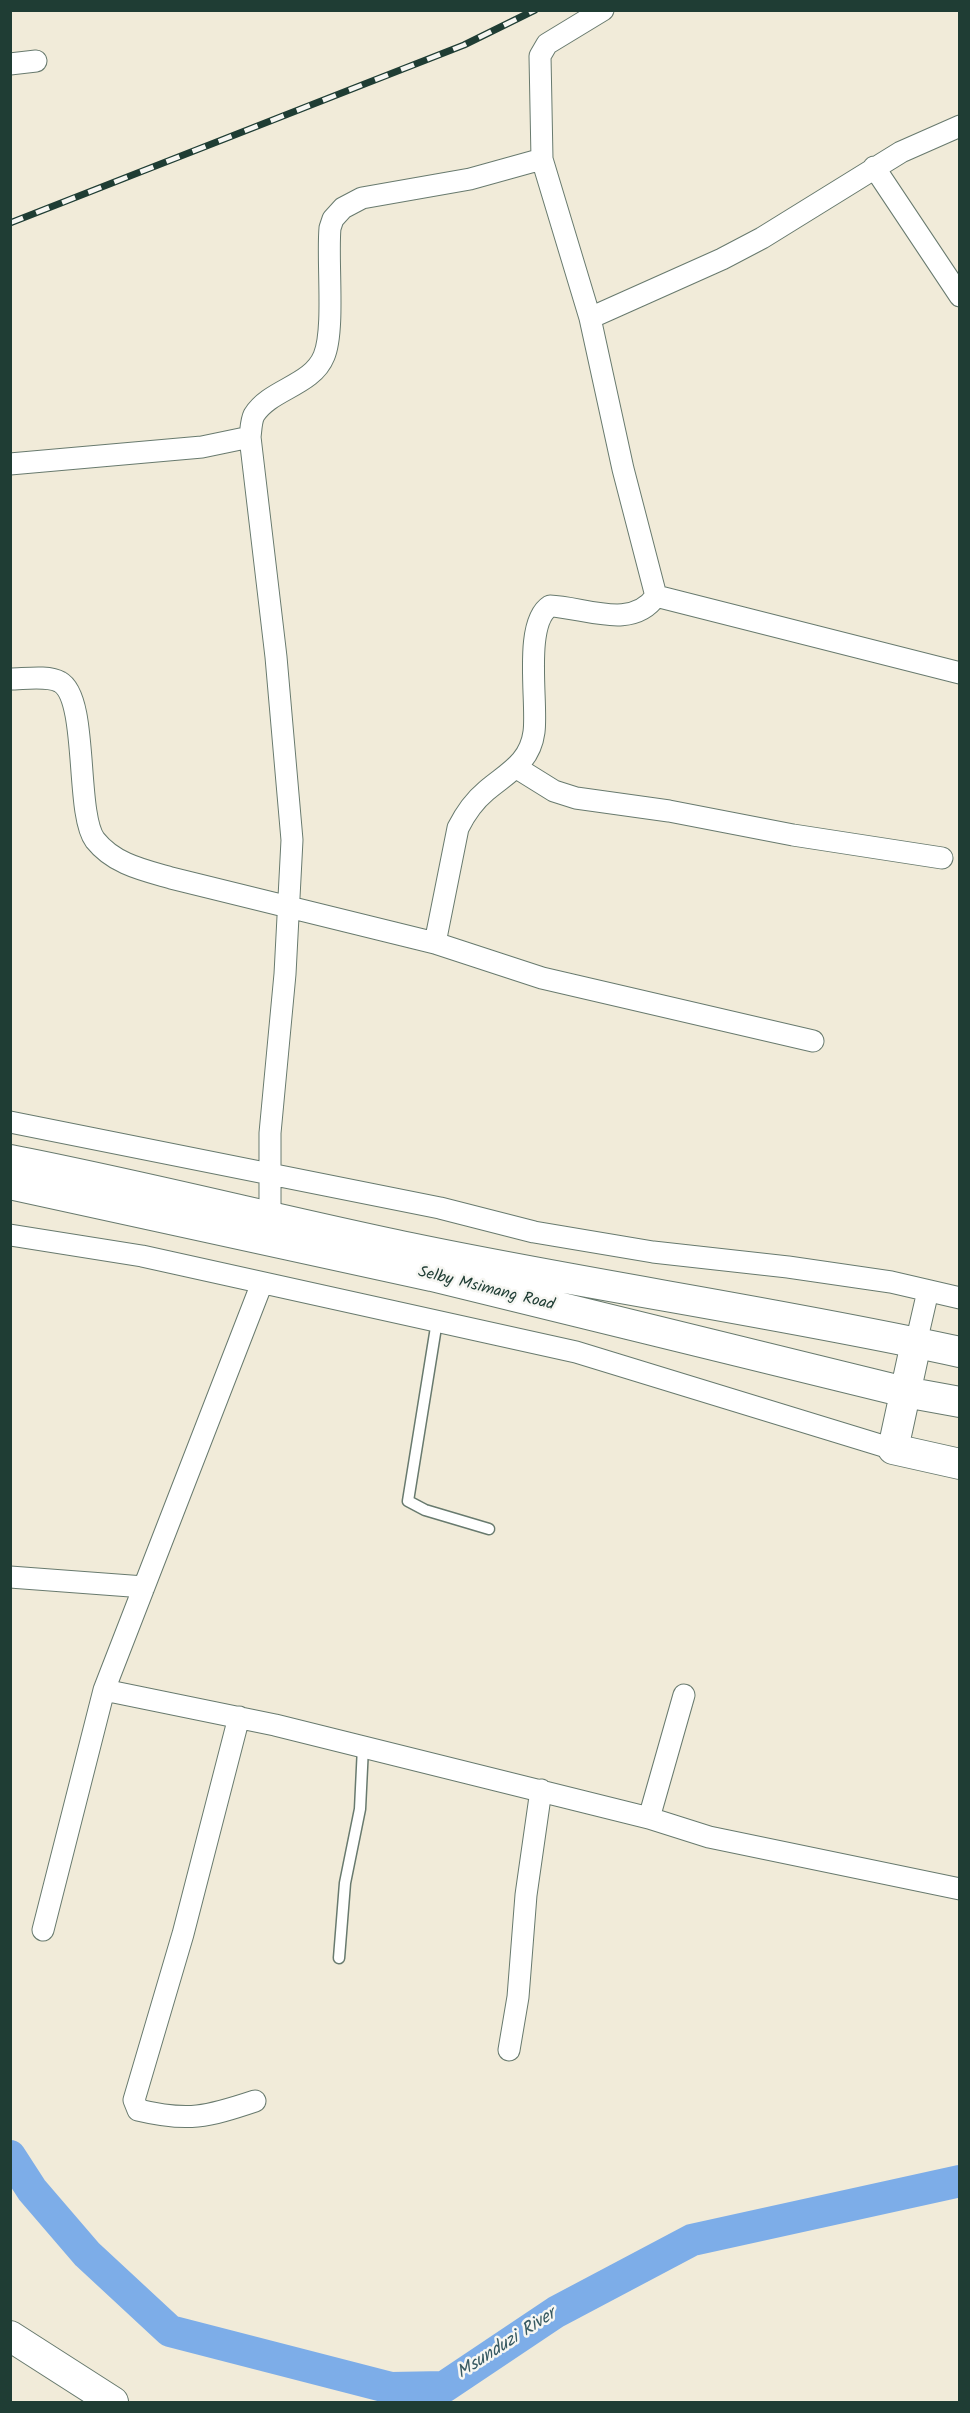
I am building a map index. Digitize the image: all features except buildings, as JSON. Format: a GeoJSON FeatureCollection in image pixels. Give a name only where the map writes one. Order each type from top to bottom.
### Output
{"type":"FeatureCollection","features":[{"type":"Feature","properties":{"kind":"main road","name":"Selby Msimang Road"},"geometry":{"type":"LineString","coordinates":[[10,1160],[125,1183],[410,1248],[960,1352]]}},
{"type":"Feature","properties":{"kind":"main road","name":"Selby Msimang Road"},"geometry":{"type":"LineString","coordinates":[[10,1184],[432,1276],[905,1392],[960,1402]]}},
{"type":"Feature","properties":{"kind":"main road"},"geometry":{"type":"LineString","coordinates":[[916,1343],[893,1449],[960,1464]]}},
{"type":"Feature","properties":{"kind":"main road"},"geometry":{"type":"LineString","coordinates":[[10,2336],[113,2403]]}},
{"type":"Feature","properties":{"kind":"street"},"geometry":{"type":"LineString","coordinates":[[603,10],[547,44],[540,56],[542,159],[590,318],[623,469],[656,596]]}},
{"type":"Feature","properties":{"kind":"street"},"geometry":{"type":"LineString","coordinates":[[10,64],[36,61]]}},
{"type":"Feature","properties":{"kind":"street"},"geometry":{"type":"LineString","coordinates":[[590,318],[732,254],[874,167],[901,152],[960,126]]}},
{"type":"Feature","properties":{"kind":"street"},"geometry":{"type":"LineString","coordinates":[[270,1216],[268,1175],[289,909],[292,840],[276,657],[250,437],[253,416],[258,410],[305,377],[324,357],[328,336],[330,228],[333,219],[343,207],[362,198],[470,179],[542,159]]}},
{"type":"Feature","properties":{"kind":"street"},"geometry":{"type":"LineString","coordinates":[[874,167],[960,296]]}},
{"type":"Feature","properties":{"kind":"street"},"geometry":{"type":"LineString","coordinates":[[10,464],[202,447],[250,437]]}},
{"type":"Feature","properties":{"kind":"street"},"geometry":{"type":"LineString","coordinates":[[656,596],[960,673]]}},
{"type":"Feature","properties":{"kind":"street"},"geometry":{"type":"LineString","coordinates":[[435,943],[458,828],[465,815],[486,792],[517,768],[529,752],[534,733],[535,637],[546,609],[560,607],[625,615],[643,610],[656,596]]}},
{"type":"Feature","properties":{"kind":"street"},"geometry":{"type":"LineString","coordinates":[[10,679],[56,680],[66,687],[79,729],[87,821],[94,838],[106,851],[129,866],[289,909],[435,943],[542,978],[813,1041]]}},
{"type":"Feature","properties":{"kind":"street"},"geometry":{"type":"LineString","coordinates":[[517,768],[554,791],[576,798],[669,811],[793,835],[942,858]]}},
{"type":"Feature","properties":{"kind":"street"},"geometry":{"type":"LineString","coordinates":[[10,1122],[440,1208],[544,1234],[653,1252],[831,1272],[891,1282],[960,1298]]}},
{"type":"Feature","properties":{"kind":"street"},"geometry":{"type":"LineString","coordinates":[[10,1235],[142,1256],[576,1352],[893,1449]]}},
{"type":"Feature","properties":{"kind":"street"},"geometry":{"type":"LineString","coordinates":[[43,1930],[104,1690],[262,1283]]}},
{"type":"Feature","properties":{"kind":"street"},"geometry":{"type":"LineString","coordinates":[[916,1343],[928,1291]]}},
{"type":"Feature","properties":{"kind":"street"},"geometry":{"type":"LineString","coordinates":[[10,1577],[144,1587]]}},
{"type":"Feature","properties":{"kind":"street"},"geometry":{"type":"LineString","coordinates":[[104,1690],[239,1717],[363,1746],[649,1818],[709,1837],[960,1889]]}},
{"type":"Feature","properties":{"kind":"street"},"geometry":{"type":"LineString","coordinates":[[649,1818],[684,1695]]}},
{"type":"Feature","properties":{"kind":"street"},"geometry":{"type":"LineString","coordinates":[[239,1717],[183,1934],[134,2100],[138,2110],[186,2118],[219,2113],[255,2101]]}},
{"type":"Feature","properties":{"kind":"street"},"geometry":{"type":"LineString","coordinates":[[509,2050],[516,2013],[526,1895],[542,1790]]}},
{"type":"Feature","properties":{"kind":"lane"},"geometry":{"type":"LineString","coordinates":[[437,1321],[408,1501],[425,1510],[489,1528]]}},
{"type":"Feature","properties":{"kind":"lane"},"geometry":{"type":"LineString","coordinates":[[339,1958],[345,1883],[360,1809],[363,1746]]}},
{"type":"Feature","properties":{"kind":"waterway","name":"Msunduzi River"},"geometry":{"type":"LineString","coordinates":[[10,2156],[32,2190],[87,2254],[170,2331],[391,2388],[444,2387],[556,2312],[692,2240],[960,2181]]}},
{"type":"Feature","properties":{"kind":"railway"},"geometry":{"type":"LineString","coordinates":[[10,223],[464,45],[535,10]]}}]}
